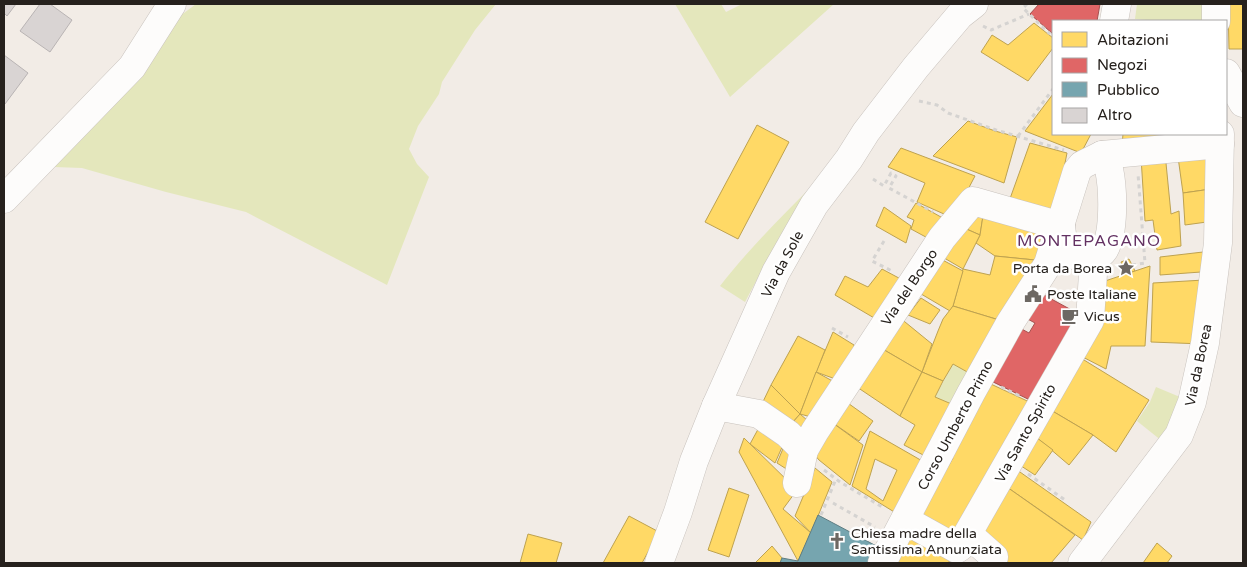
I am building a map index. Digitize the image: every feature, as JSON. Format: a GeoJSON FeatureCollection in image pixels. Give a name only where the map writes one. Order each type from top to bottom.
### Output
{"type":"FeatureCollection","features":[{"type":"Feature","properties":{"kind":"street"},"geometry":{"type":"LineString","coordinates":[[4,199],[132,67],[172,4]]}},
{"type":"Feature","properties":{"kind":"street"},"geometry":{"type":"LineString","coordinates":[[1114,20],[1117,4]]}},
{"type":"Feature","properties":{"kind":"street"},"geometry":{"type":"LineString","coordinates":[[1216,4],[1216,20]]}},
{"type":"Feature","properties":{"kind":"street","name":"Via da Sole"},"geometry":{"type":"LineString","coordinates":[[659,563],[676,520],[694,461],[716,406],[776,272],[810,211],[894,95],[967,9]]}},
{"type":"Feature","properties":{"kind":"street"},"geometry":{"type":"LineString","coordinates":[[1227,76],[1243,103]]}},
{"type":"Feature","properties":{"kind":"street"},"geometry":{"type":"LineString","coordinates":[[1058,226],[1066,248],[1077,256],[1094,258],[1103,252],[1108,242],[1111,221],[1111,182],[1108,166],[1100,149],[1220,139]]}},
{"type":"Feature","properties":{"kind":"street","name":"Via da Borea"},"geometry":{"type":"LineString","coordinates":[[1082,563],[1179,435],[1192,402],[1205,343],[1218,243],[1220,139]]}},
{"type":"Feature","properties":{"kind":"street","name":"Corso Umberto Primo"},"geometry":{"type":"LineString","coordinates":[[882,563],[980,377],[1048,264],[1058,226],[1077,172],[1100,149]]}},
{"type":"Feature","properties":{"kind":"street","name":"Via del Borgo"},"geometry":{"type":"LineString","coordinates":[[797,483],[804,450],[815,431],[912,282],[954,223],[973,201],[1058,226]]}},
{"type":"Feature","properties":{"kind":"street","name":"Via Santo Spirito"},"geometry":{"type":"LineString","coordinates":[[964,541],[1090,320],[1094,258]]}},
{"type":"Feature","properties":{"kind":"street"},"geometry":{"type":"LineString","coordinates":[[716,406],[759,414],[788,434],[804,450]]}},
{"type":"Feature","properties":{"kind":"street"},"geometry":{"type":"LineString","coordinates":[[900,529],[957,549],[964,541],[994,557]]}},
{"type":"Feature","properties":{"kind":"path"},"geometry":{"type":"LineString","coordinates":[[1026,4],[1023,8],[1050,34]]}},
{"type":"Feature","properties":{"kind":"path"},"geometry":{"type":"LineString","coordinates":[[967,9],[991,30],[1029,14]]}},
{"type":"Feature","properties":{"kind":"path"},"geometry":{"type":"LineString","coordinates":[[1018,136],[1052,91]]}},
{"type":"Feature","properties":{"kind":"path"},"geometry":{"type":"LineString","coordinates":[[894,95],[937,105],[948,113],[1018,136],[1100,149]]}},
{"type":"Feature","properties":{"kind":"path"},"geometry":{"type":"LineString","coordinates":[[873,179],[884,186],[891,173],[896,176],[889,188],[954,223]]}},
{"type":"Feature","properties":{"kind":"path"},"geometry":{"type":"LineString","coordinates":[[884,241],[872,261],[912,282]]}},
{"type":"Feature","properties":{"kind":"path"},"geometry":{"type":"LineString","coordinates":[[980,377],[1040,406]]}},
{"type":"Feature","properties":{"kind":"path"},"geometry":{"type":"LineString","coordinates":[[1009,461],[1065,500]]}},
{"type":"Feature","properties":{"kind":"path"},"geometry":{"type":"LineString","coordinates":[[821,515],[836,479],[900,529]]}},
{"type":"Feature","properties":{"kind":"path"},"geometry":{"type":"LineString","coordinates":[[833,503],[900,529]]}},
{"type":"Feature","properties":{"kind":"green space"},"geometry":{"type":"Polygon","coordinates":[[[196,4],[496,4],[475,30],[442,82],[439,94],[418,126],[409,149],[417,164],[429,177],[387,285],[246,212],[82,168],[54,167],[52,155],[173,17],[184,13],[196,4]]]}},
{"type":"Feature","properties":{"kind":"green space"},"geometry":{"type":"Polygon","coordinates":[[[675,4],[721,4],[726,12],[742,4],[834,4],[730,97],[675,4]]]}},
{"type":"Feature","properties":{"kind":"green space"},"geometry":{"type":"Polygon","coordinates":[[[1137,4],[1210,4],[1211,20],[1135,19],[1137,4]]]}},
{"type":"Feature","properties":{"kind":"green space"},"geometry":{"type":"Polygon","coordinates":[[[811,187],[780,236],[745,302],[720,286],[753,247],[811,187]]]}},
{"type":"Feature","properties":{"kind":"green space"},"geometry":{"type":"Polygon","coordinates":[[[953,364],[978,378],[961,408],[935,397],[953,364]]]}},
{"type":"Feature","properties":{"kind":"green space"},"geometry":{"type":"Polygon","coordinates":[[[1156,387],[1180,397],[1162,441],[1137,421],[1150,402],[1156,387]]]}},
{"type":"Feature","properties":{"kind":"building: Abitazioni"},"geometry":{"type":"Polygon","coordinates":[[[1228,4],[1243,4],[1243,49],[1229,49],[1228,4]]]}},
{"type":"Feature","properties":{"kind":"building: Abitazioni"},"geometry":{"type":"Polygon","coordinates":[[[1034,23],[1052,37],[1052,49],[1028,81],[981,52],[992,35],[1008,45],[1034,23]]]}},
{"type":"Feature","properties":{"kind":"building: Abitazioni"},"geometry":{"type":"Polygon","coordinates":[[[1052,95],[1052,135],[1090,135],[1081,153],[1025,131],[1052,95]]]}},
{"type":"Feature","properties":{"kind":"building: Abitazioni"},"geometry":{"type":"Polygon","coordinates":[[[968,121],[1017,137],[1004,183],[933,156],[968,121]]]}},
{"type":"Feature","properties":{"kind":"building: Abitazioni"},"geometry":{"type":"Polygon","coordinates":[[[757,125],[789,142],[738,239],[705,222],[757,125]]]}},
{"type":"Feature","properties":{"kind":"building: Abitazioni"},"geometry":{"type":"Polygon","coordinates":[[[1123,135],[1177,135],[1122,146],[1123,135]]]}},
{"type":"Feature","properties":{"kind":"building: Abitazioni"},"geometry":{"type":"Polygon","coordinates":[[[1030,143],[1067,153],[1054,219],[1007,207],[1030,143]]]}},
{"type":"Feature","properties":{"kind":"building: Abitazioni"},"geometry":{"type":"Polygon","coordinates":[[[901,148],[975,176],[953,218],[917,202],[925,183],[888,167],[901,148]]]}},
{"type":"Feature","properties":{"kind":"building: Abitazioni"},"geometry":{"type":"Polygon","coordinates":[[[1165,153],[1171,214],[1179,211],[1181,246],[1157,250],[1153,220],[1145,221],[1141,157],[1165,153]]]}},
{"type":"Feature","properties":{"kind":"building: Abitazioni"},"geometry":{"type":"Polygon","coordinates":[[[1211,153],[1211,189],[1183,193],[1178,157],[1211,153]]]}},
{"type":"Feature","properties":{"kind":"building: Abitazioni"},"geometry":{"type":"Polygon","coordinates":[[[1211,189],[1214,221],[1185,225],[1183,193],[1211,189]]]}},
{"type":"Feature","properties":{"kind":"building: Abitazioni"},"geometry":{"type":"Polygon","coordinates":[[[916,203],[948,221],[935,242],[911,229],[914,220],[907,217],[916,203]]]}},
{"type":"Feature","properties":{"kind":"building: Abitazioni"},"geometry":{"type":"Polygon","coordinates":[[[985,204],[980,235],[955,224],[985,204]]]}},
{"type":"Feature","properties":{"kind":"building: Abitazioni"},"geometry":{"type":"Polygon","coordinates":[[[884,207],[911,226],[906,243],[876,226],[884,207]]]}},
{"type":"Feature","properties":{"kind":"building: Abitazioni"},"geometry":{"type":"Polygon","coordinates":[[[984,209],[1053,232],[1045,261],[995,256],[976,243],[980,235],[984,209]]]}},
{"type":"Feature","properties":{"kind":"building: Abitazioni"},"geometry":{"type":"Polygon","coordinates":[[[955,224],[980,235],[963,269],[934,252],[955,224]]]}},
{"type":"Feature","properties":{"kind":"building: Abitazioni"},"geometry":{"type":"Polygon","coordinates":[[[1203,252],[1201,272],[1160,275],[1160,257],[1203,252]]]}},
{"type":"Feature","properties":{"kind":"building: Abitazioni"},"geometry":{"type":"Polygon","coordinates":[[[995,256],[1045,261],[1009,323],[953,306],[963,269],[990,275],[995,256]]]}},
{"type":"Feature","properties":{"kind":"building: Abitazioni"},"geometry":{"type":"Polygon","coordinates":[[[937,257],[963,271],[950,311],[916,291],[937,257]]]}},
{"type":"Feature","properties":{"kind":"building: Abitazioni"},"geometry":{"type":"Polygon","coordinates":[[[1129,259],[1135,271],[1126,274],[1121,262],[1129,259]]]}},
{"type":"Feature","properties":{"kind":"building: Abitazioni"},"geometry":{"type":"Polygon","coordinates":[[[1150,266],[1145,346],[1111,346],[1106,369],[1075,353],[1093,285],[1150,266]]]}},
{"type":"Feature","properties":{"kind":"building: Abitazioni"},"geometry":{"type":"Polygon","coordinates":[[[882,269],[910,284],[881,322],[835,295],[845,276],[868,287],[882,269]]]}},
{"type":"Feature","properties":{"kind":"building: Abitazioni"},"geometry":{"type":"Polygon","coordinates":[[[1204,280],[1203,344],[1151,342],[1153,283],[1204,280]]]}},
{"type":"Feature","properties":{"kind":"building: Abitazioni"},"geometry":{"type":"Polygon","coordinates":[[[921,298],[940,310],[930,324],[908,315],[921,298]]]}},
{"type":"Feature","properties":{"kind":"building: Abitazioni"},"geometry":{"type":"Polygon","coordinates":[[[953,306],[1009,323],[978,378],[953,364],[943,381],[922,372],[943,319],[953,306]]]}},
{"type":"Feature","properties":{"kind":"building: Abitazioni"},"geometry":{"type":"Polygon","coordinates":[[[894,313],[932,344],[922,372],[874,344],[894,313]]]}},
{"type":"Feature","properties":{"kind":"building: Abitazioni"},"geometry":{"type":"Polygon","coordinates":[[[833,332],[854,345],[854,362],[841,381],[816,372],[833,332]]]}},
{"type":"Feature","properties":{"kind":"building: Abitazioni"},"geometry":{"type":"Polygon","coordinates":[[[798,336],[825,350],[800,414],[771,385],[798,336]]]}},
{"type":"Feature","properties":{"kind":"building: Abitazioni"},"geometry":{"type":"Polygon","coordinates":[[[874,344],[922,372],[900,416],[848,381],[874,344]]]}},
{"type":"Feature","properties":{"kind":"building: Abitazioni"},"geometry":{"type":"Polygon","coordinates":[[[1071,352],[1149,400],[1116,452],[1093,435],[1049,409],[1071,352]]]}},
{"type":"Feature","properties":{"kind":"building: Abitazioni"},"geometry":{"type":"Polygon","coordinates":[[[816,372],[838,384],[815,418],[800,414],[816,372]]]}},
{"type":"Feature","properties":{"kind":"building: Abitazioni"},"geometry":{"type":"Polygon","coordinates":[[[922,372],[943,381],[935,397],[961,408],[927,457],[904,445],[915,425],[900,416],[922,372]]]}},
{"type":"Feature","properties":{"kind":"building: Abitazioni"},"geometry":{"type":"Polygon","coordinates":[[[980,379],[1038,406],[960,544],[906,519],[940,480],[953,458],[942,451],[980,379]]]}},
{"type":"Feature","properties":{"kind":"building: Abitazioni"},"geometry":{"type":"Polygon","coordinates":[[[771,385],[800,414],[786,430],[759,410],[771,385]]]}},
{"type":"Feature","properties":{"kind":"building: Abitazioni"},"geometry":{"type":"Polygon","coordinates":[[[845,401],[873,421],[859,441],[830,421],[845,401]]]}},
{"type":"Feature","properties":{"kind":"building: Abitazioni"},"geometry":{"type":"Polygon","coordinates":[[[1049,409],[1093,435],[1069,465],[1035,436],[1049,409]]]}},
{"type":"Feature","properties":{"kind":"building: Abitazioni"},"geometry":{"type":"Polygon","coordinates":[[[800,414],[815,427],[786,430],[800,414]]]}},
{"type":"Feature","properties":{"kind":"building: Abitazioni"},"geometry":{"type":"Polygon","coordinates":[[[830,421],[863,445],[850,485],[819,460],[809,448],[830,421]]]}},
{"type":"Feature","properties":{"kind":"building: Abitazioni"},"geometry":{"type":"Polygon","coordinates":[[[762,422],[787,436],[775,463],[750,444],[762,422]]]}},
{"type":"Feature","properties":{"kind":"building: Abitazioni"},"geometry":{"type":"Polygon","coordinates":[[[870,431],[931,466],[904,518],[852,486],[870,431]],[[875,459],[866,489],[883,501],[897,470],[875,459]]]}},
{"type":"Feature","properties":{"kind":"building: Abitazioni"},"geometry":{"type":"Polygon","coordinates":[[[1029,432],[1053,450],[1035,475],[1012,460],[1029,432]]]}},
{"type":"Feature","properties":{"kind":"building: Abitazioni"},"geometry":{"type":"Polygon","coordinates":[[[744,438],[797,490],[783,509],[811,533],[798,561],[739,452],[744,438]]]}},
{"type":"Feature","properties":{"kind":"building: Abitazioni"},"geometry":{"type":"Polygon","coordinates":[[[787,439],[800,453],[788,470],[777,463],[787,439]]]}},
{"type":"Feature","properties":{"kind":"building: Abitazioni"},"geometry":{"type":"Polygon","coordinates":[[[1010,465],[1091,522],[1083,540],[1004,485],[1010,465]]]}},
{"type":"Feature","properties":{"kind":"building: Abitazioni"},"geometry":{"type":"Polygon","coordinates":[[[815,468],[832,482],[811,533],[795,516],[815,468]]]}},
{"type":"Feature","properties":{"kind":"building: Abitazioni"},"geometry":{"type":"Polygon","coordinates":[[[1004,485],[1075,535],[1051,563],[1006,563],[974,535],[1004,485]]]}},
{"type":"Feature","properties":{"kind":"building: Abitazioni"},"geometry":{"type":"Polygon","coordinates":[[[729,488],[749,495],[729,557],[708,550],[729,488]]]}},
{"type":"Feature","properties":{"kind":"building: Abitazioni"},"geometry":{"type":"Polygon","coordinates":[[[629,516],[659,532],[642,563],[603,563],[629,516]]]}},
{"type":"Feature","properties":{"kind":"building: Abitazioni"},"geometry":{"type":"Polygon","coordinates":[[[907,529],[925,533],[929,553],[950,553],[949,563],[892,563],[907,529]]]}},
{"type":"Feature","properties":{"kind":"building: Abitazioni"},"geometry":{"type":"Polygon","coordinates":[[[528,534],[562,543],[556,563],[520,563],[528,534]]]}},
{"type":"Feature","properties":{"kind":"building: Abitazioni"},"geometry":{"type":"Polygon","coordinates":[[[1157,543],[1172,556],[1167,563],[1143,563],[1157,543]]]}},
{"type":"Feature","properties":{"kind":"building: Abitazioni"},"geometry":{"type":"Polygon","coordinates":[[[772,546],[782,558],[780,563],[755,563],[772,546]]]}},
{"type":"Feature","properties":{"kind":"building: Negozi"},"geometry":{"type":"Polygon","coordinates":[[[1039,4],[1100,4],[1097,20],[1052,20],[1052,33],[1030,14],[1039,4]]]}},
{"type":"Feature","properties":{"kind":"building: Negozi"},"geometry":{"type":"Polygon","coordinates":[[[1033,289],[1088,319],[1038,404],[981,376],[1033,289]],[[1024,317],[1018,327],[1029,333],[1035,323],[1024,317]]]}},
{"type":"Feature","properties":{"kind":"building: Pubblico","name":"Chiesa madre della Santissima Annunziata"},"geometry":{"type":"Polygon","coordinates":[[[818,515],[882,549],[876,563],[780,563],[782,558],[798,561],[818,515]]]}},
{"type":"Feature","properties":{"kind":"building: Altro"},"geometry":{"type":"Polygon","coordinates":[[[4,4],[16,4],[7,16],[4,13],[4,4]]]}},
{"type":"Feature","properties":{"kind":"building: Altro"},"geometry":{"type":"Polygon","coordinates":[[[40,4],[50,4],[72,20],[50,52],[20,31],[40,4]]]}},
{"type":"Feature","properties":{"kind":"building: Altro"},"geometry":{"type":"Polygon","coordinates":[[[4,55],[28,73],[5,104],[4,103],[4,55]]]}},
{"type":"Feature","properties":{"kind":"place","name":"Porta da Borea"},"geometry":{"type":"Point","coordinates":[1126,268]}},
{"type":"Feature","properties":{"kind":"place","name":"Poste Italiane"},"geometry":{"type":"Point","coordinates":[1033,294]}},
{"type":"Feature","properties":{"kind":"place","name":"Vicus"},"geometry":{"type":"Point","coordinates":[1070,316]}},
{"type":"Feature","properties":{"kind":"place","name":"Chiesa madre della Santissima Annunziata"},"geometry":{"type":"Point","coordinates":[837,541]}},
{"type":"Feature","properties":{"kind":"district","name":"MONTEPAGANO"},"geometry":{"type":"Point","coordinates":[1089,240]}}]}
